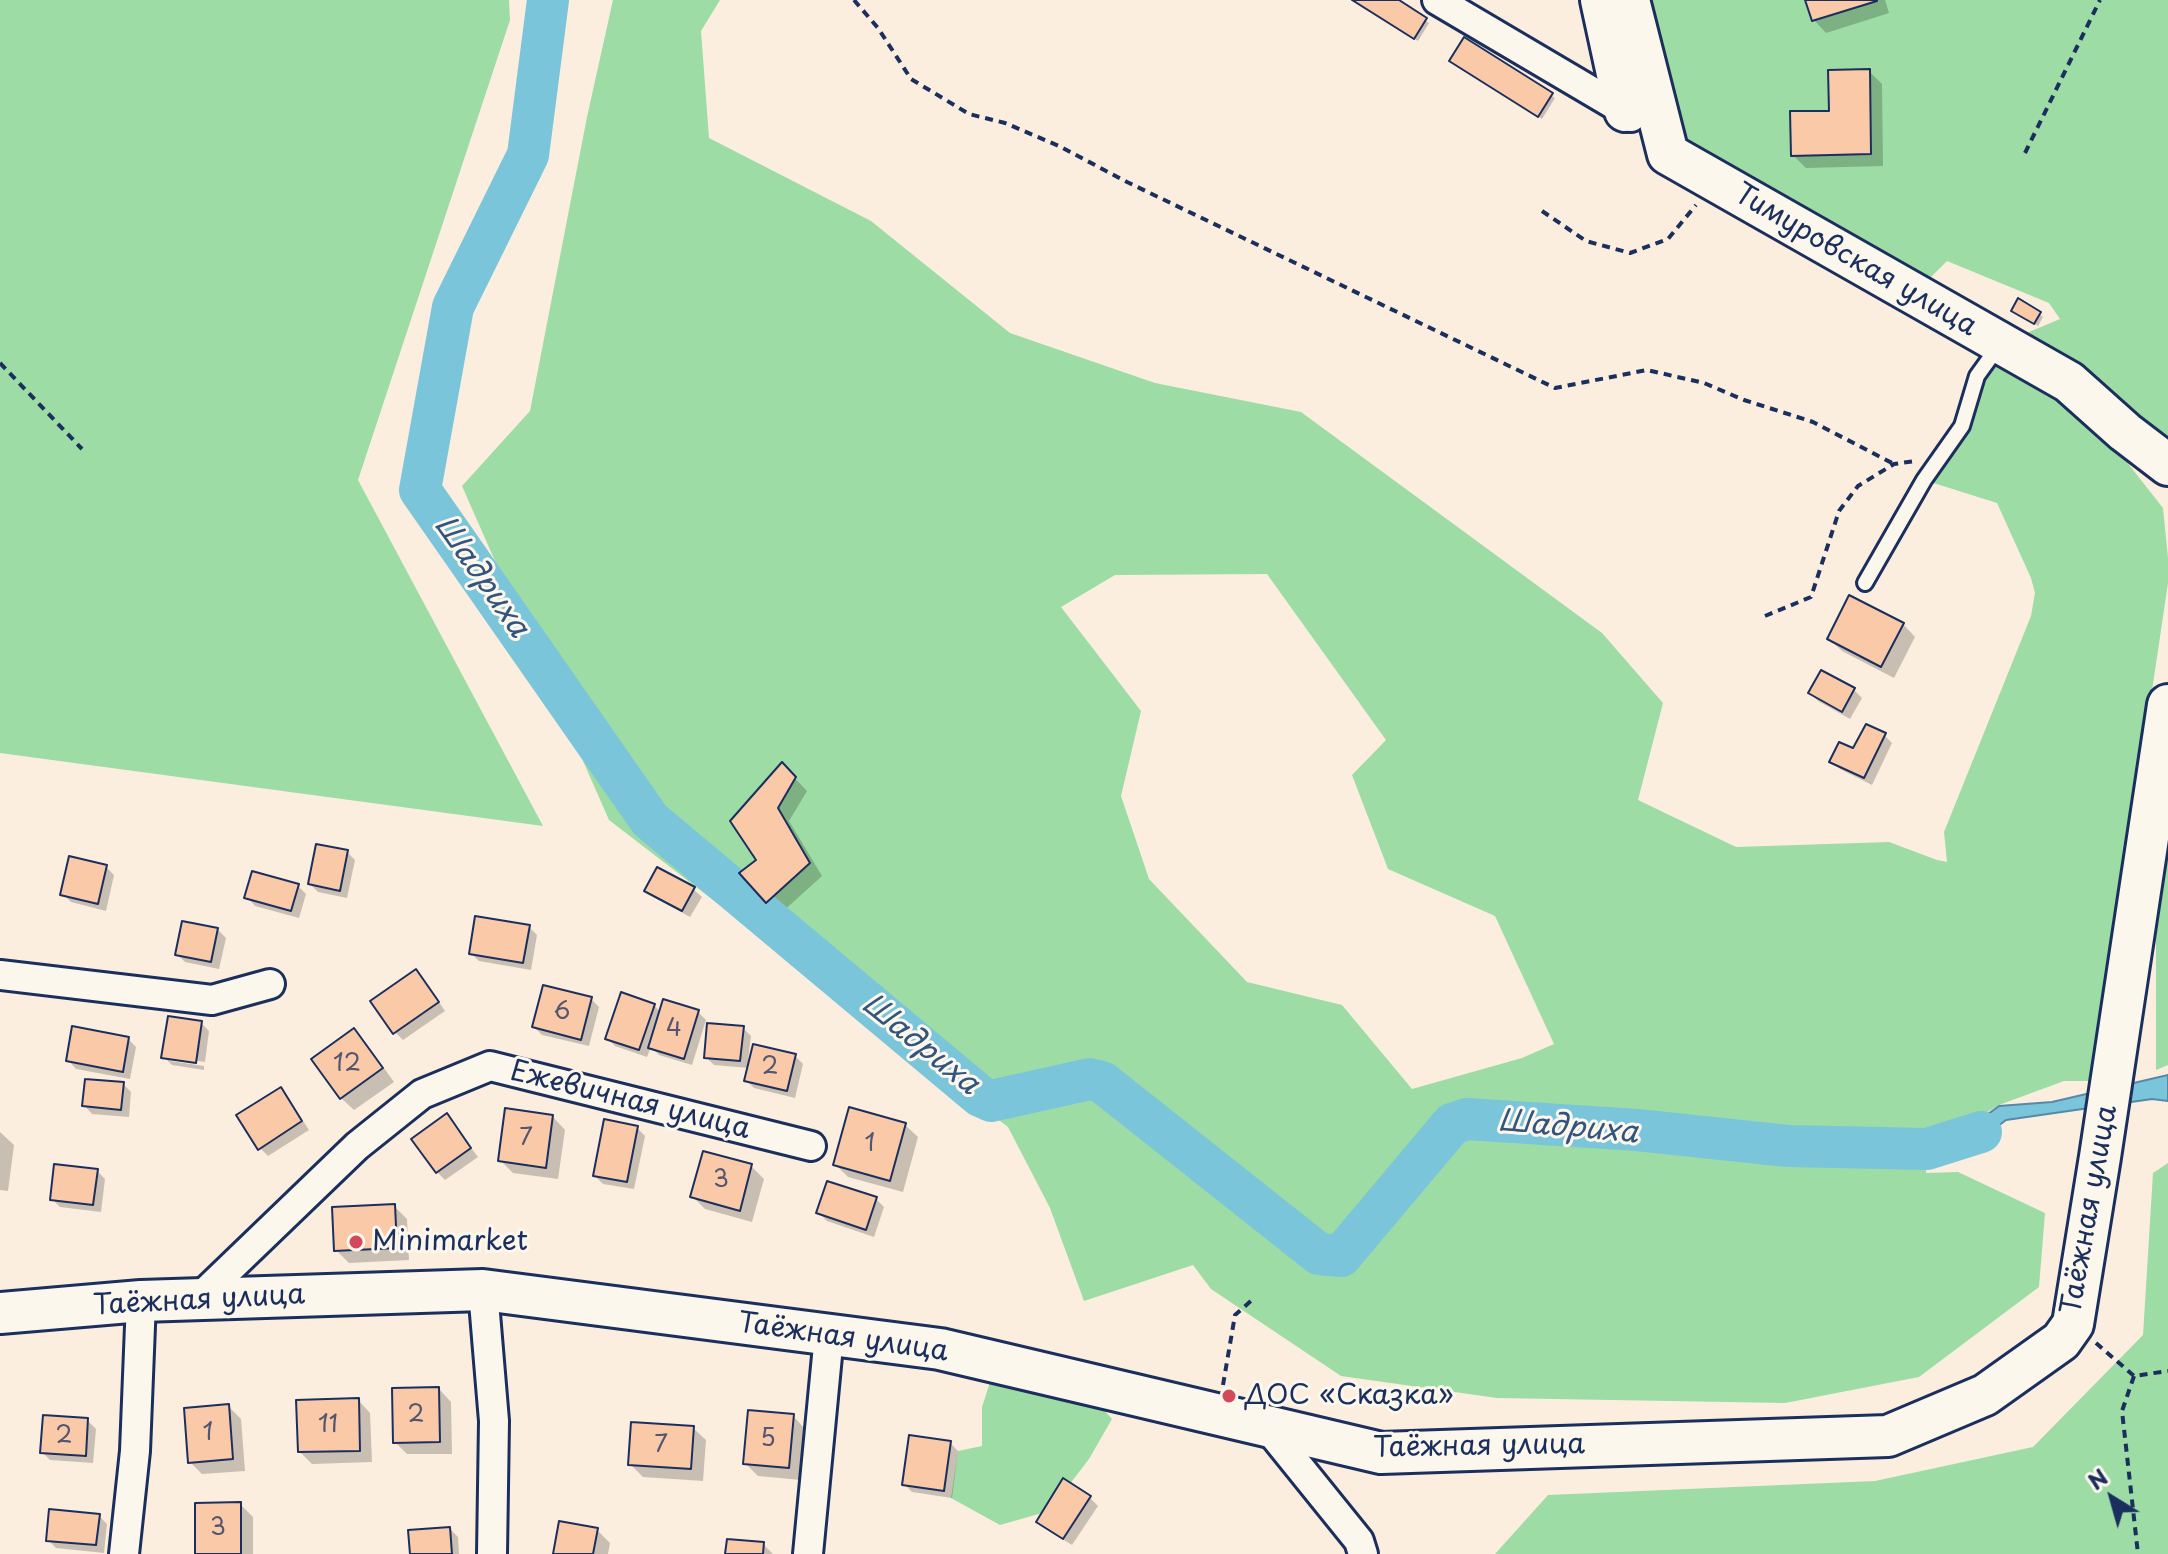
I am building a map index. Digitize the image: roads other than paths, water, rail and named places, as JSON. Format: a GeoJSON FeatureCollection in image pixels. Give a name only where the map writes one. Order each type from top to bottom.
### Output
{"type":"FeatureCollection","features":[{"type":"Feature","properties":{"kind":"street"},"geometry":{"type":"LineString","coordinates":[[1437,0],[1625,111],[1668,154]]}},
{"type":"Feature","properties":{"kind":"street"},"geometry":{"type":"LineString","coordinates":[[1601,0],[1625,111]]}},
{"type":"Feature","properties":{"kind":"street"},"geometry":{"type":"LineString","coordinates":[[1629,0],[1668,154]]}},
{"type":"Feature","properties":{"kind":"street","name":"Тимуровская улица"},"geometry":{"type":"LineString","coordinates":[[1668,154],[2069,382],[2168,465]]}},
{"type":"Feature","properties":{"kind":"street","name":"Таёжная улица"},"geometry":{"type":"LineString","coordinates":[[0,1313],[141,1301],[483,1290],[940,1349],[1381,1453],[1888,1436],[1985,1395],[2061,1341],[2073,1324],[2168,705]]}},
{"type":"Feature","properties":{"kind":"street"},"geometry":{"type":"LineString","coordinates":[[0,975],[212,1000],[270,984]]}},
{"type":"Feature","properties":{"kind":"street","name":"Ежевичная улица"},"geometry":{"type":"LineString","coordinates":[[198,1299],[357,1146],[422,1094],[490,1066],[811,1146]]}},
{"type":"Feature","properties":{"kind":"street"},"geometry":{"type":"LineString","coordinates":[[483,1290],[494,1421],[492,1554]]}},
{"type":"Feature","properties":{"kind":"street"},"geometry":{"type":"LineString","coordinates":[[124,1554],[135,1451],[141,1301]]}},
{"type":"Feature","properties":{"kind":"street"},"geometry":{"type":"LineString","coordinates":[[808,1554],[829,1335]]}},
{"type":"Feature","properties":{"kind":"street"},"geometry":{"type":"LineString","coordinates":[[1267,1427],[1359,1541],[1363,1554]]}},
{"type":"Feature","properties":{"kind":"lane"},"geometry":{"type":"LineString","coordinates":[[1865,583],[1924,480],[1962,426],[1977,376],[2000,344]]}},
{"type":"Feature","properties":{"kind":"water"},"geometry":{"type":"Polygon","coordinates":[[[2168,1075],[2168,1101],[2152,1099],[2006,1120],[1975,1144],[1927,1149],[1999,1106],[2052,1102],[2168,1075]]]}},
{"type":"Feature","properties":{"kind":"waterway","name":"Шадриха"},"geometry":{"type":"LineString","coordinates":[[548,0],[528,155],[453,307],[420,490],[650,820],[980,1096],[991,1101],[1090,1079],[1102,1082],[1319,1254],[1341,1256],[1452,1124],[1467,1119],[1637,1130],[1788,1146],[1927,1149],[1981,1132]]}},
{"type":"Feature","properties":{"kind":"place","name":"Minimarket"},"geometry":{"type":"Point","coordinates":[356,1242]}},
{"type":"Feature","properties":{"kind":"place","name":"ДОС «Сказка»"},"geometry":{"type":"Point","coordinates":[1229,1396]}}]}
